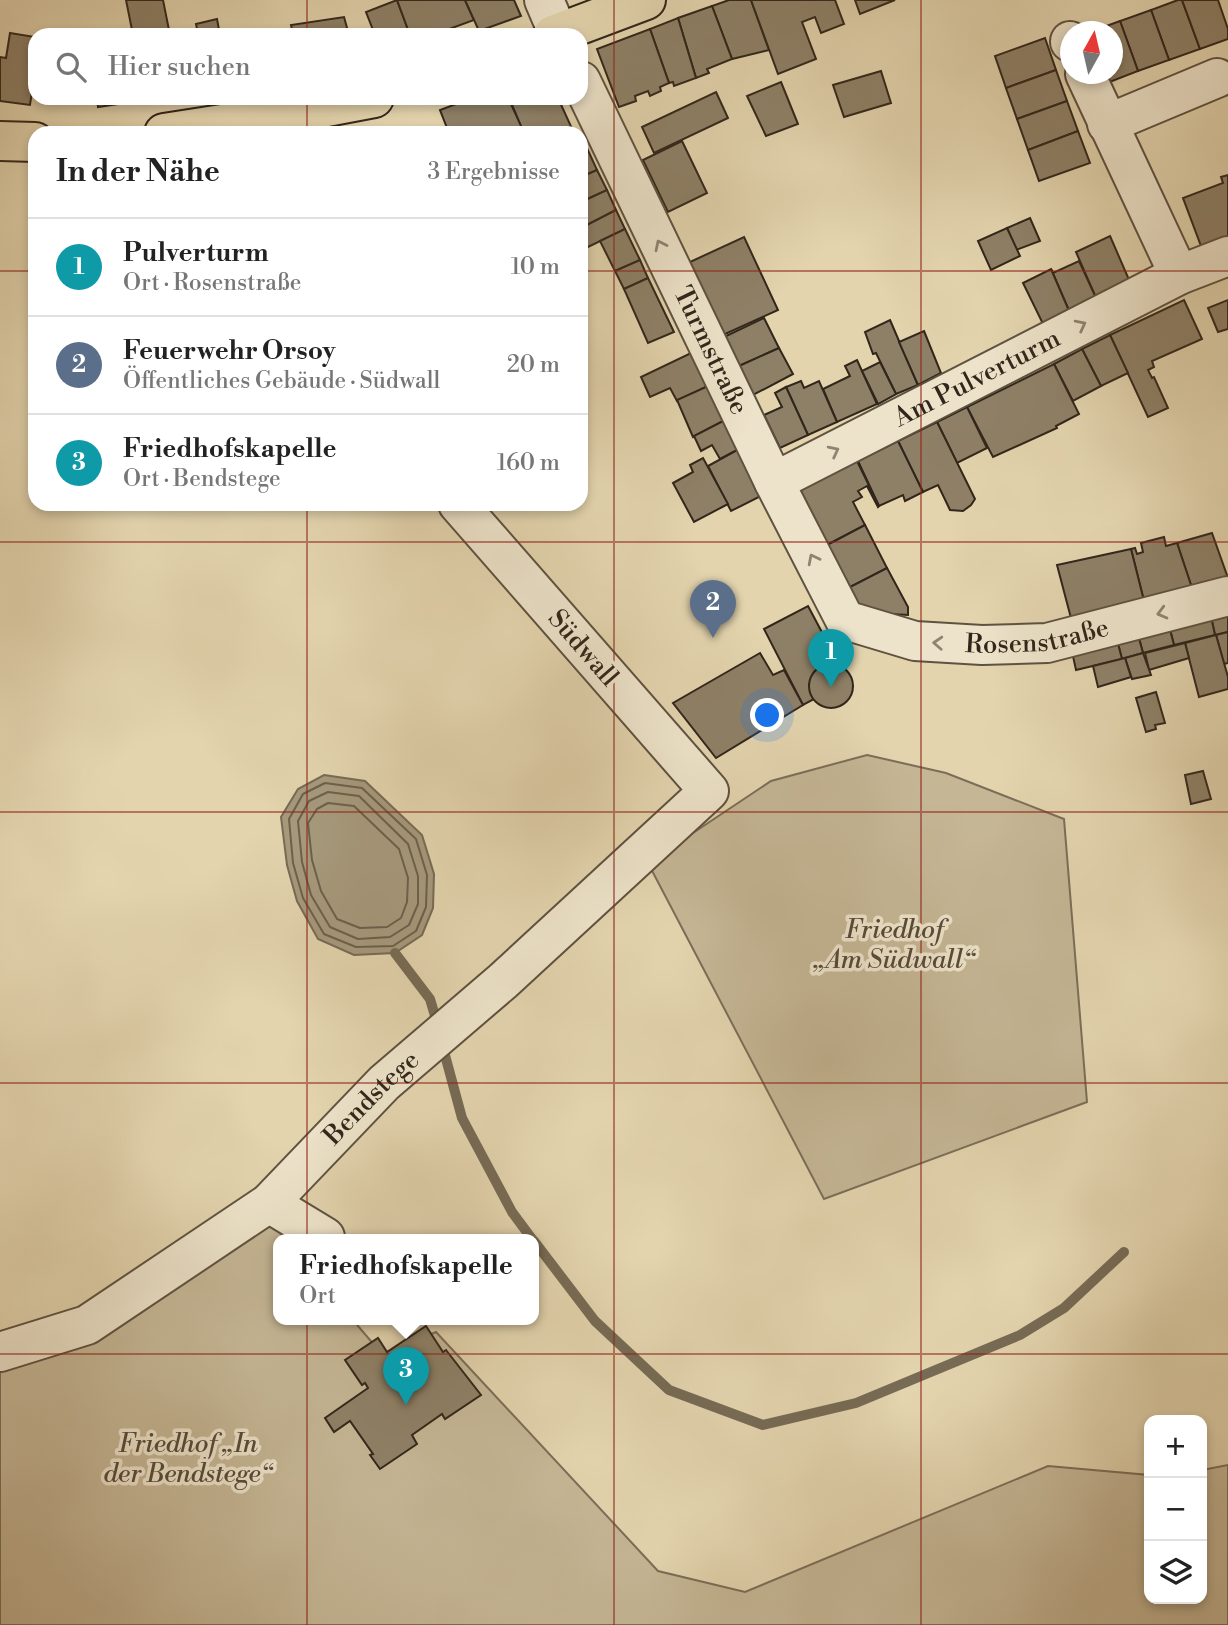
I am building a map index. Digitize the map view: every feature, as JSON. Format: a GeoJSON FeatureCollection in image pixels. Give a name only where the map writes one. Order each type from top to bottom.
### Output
{"type":"FeatureCollection","features":[{"type":"Feature","properties":{"kind":"main road"},"geometry":{"type":"LineString","coordinates":[[554,26],[646,0]]}},
{"type":"Feature","properties":{"kind":"main road"},"geometry":{"type":"LineString","coordinates":[[212,126],[339,105]]}},
{"type":"Feature","properties":{"kind":"main road"},"geometry":{"type":"LineString","coordinates":[[0,141],[28,142]]}},
{"type":"Feature","properties":{"kind":"street"},"geometry":{"type":"LineString","coordinates":[[1107,124],[1217,78]]}},
{"type":"Feature","properties":{"kind":"street"},"geometry":{"type":"LineString","coordinates":[[1089,84],[1179,275]]}},
{"type":"Feature","properties":{"kind":"street","name":"Turmstraße"},"geometry":{"type":"LineString","coordinates":[[588,96],[774,482],[845,620]]}},
{"type":"Feature","properties":{"kind":"street","name":"Am Pulverturm"},"geometry":{"type":"LineString","coordinates":[[774,482],[1179,275],[1228,256]]}},
{"type":"Feature","properties":{"kind":"street","name":"Südwall"},"geometry":{"type":"LineString","coordinates":[[464,511],[709,791]]}},
{"type":"Feature","properties":{"kind":"street","name":"Rosenstraße"},"geometry":{"type":"LineString","coordinates":[[845,620],[915,641],[982,645],[1047,643],[1228,596]]}},
{"type":"Feature","properties":{"kind":"street","name":"Bendstege"},"geometry":{"type":"LineString","coordinates":[[0,1352],[87,1325],[269,1203],[384,1083],[503,981],[709,791]]}},
{"type":"Feature","properties":{"kind":"street"},"geometry":{"type":"LineString","coordinates":[[269,1203],[320,1234]]}},
{"type":"Feature","properties":{"kind":"green space","name":"Friedhof „Am Südwall“"},"geometry":{"type":"Polygon","coordinates":[[[867,755],[946,773],[1064,819],[1087,1102],[824,1199],[648,863],[771,781],[867,755]]]}},
{"type":"Feature","properties":{"kind":"green space","name":"Friedhof „In der Bendstege“"},"geometry":{"type":"Polygon","coordinates":[[[269,1218],[282,1234],[273,1234],[273,1325],[357,1325],[382,1354],[436,1332],[658,1571],[745,1592],[1048,1466],[1144,1475],[1144,1604],[1207,1604],[1207,1469],[1228,1465],[1228,1625],[0,1625],[0,1372],[143,1295],[269,1218]]]}},
{"type":"Feature","properties":{"kind":"water"},"geometry":{"type":"Polygon","coordinates":[[[324,775],[365,781],[422,835],[434,874],[433,908],[422,935],[395,953],[354,955],[318,939],[297,901],[287,865],[281,817],[298,789],[324,775]]]}},
{"type":"Feature","properties":{"kind":"building"},"geometry":{"type":"Polygon","coordinates":[[[126,0],[163,0],[169,28],[132,28],[126,0]]]}},
{"type":"Feature","properties":{"kind":"building"},"geometry":{"type":"Polygon","coordinates":[[[397,0],[407,28],[372,28],[366,12],[397,0]]]}},
{"type":"Feature","properties":{"kind":"building"},"geometry":{"type":"Polygon","coordinates":[[[397,0],[465,0],[474,20],[452,28],[407,28],[397,0]]]}},
{"type":"Feature","properties":{"kind":"building"},"geometry":{"type":"Polygon","coordinates":[[[465,0],[514,0],[521,16],[487,28],[478,28],[465,0]]]}},
{"type":"Feature","properties":{"kind":"building"},"geometry":{"type":"Polygon","coordinates":[[[729,0],[751,0],[769,50],[732,59],[712,6],[729,0]]]}},
{"type":"Feature","properties":{"kind":"building"},"geometry":{"type":"Polygon","coordinates":[[[751,0],[835,0],[844,24],[821,33],[815,17],[802,22],[816,59],[778,74],[751,0]]]}},
{"type":"Feature","properties":{"kind":"building"},"geometry":{"type":"Polygon","coordinates":[[[855,0],[895,0],[860,14],[855,0]]]}},
{"type":"Feature","properties":{"kind":"building"},"geometry":{"type":"Polygon","coordinates":[[[1182,0],[1200,49],[1169,60],[1151,10],[1182,0]]]}},
{"type":"Feature","properties":{"kind":"building"},"geometry":{"type":"Polygon","coordinates":[[[1182,0],[1218,0],[1228,29],[1228,39],[1200,49],[1182,0]]]}},
{"type":"Feature","properties":{"kind":"building"},"geometry":{"type":"Polygon","coordinates":[[[712,6],[732,59],[707,69],[709,73],[696,78],[678,18],[712,6]]]}},
{"type":"Feature","properties":{"kind":"building"},"geometry":{"type":"Polygon","coordinates":[[[1151,10],[1169,60],[1138,71],[1123,29],[1123,21],[1120,21],[1151,10]]]}},
{"type":"Feature","properties":{"kind":"building"},"geometry":{"type":"Polygon","coordinates":[[[344,17],[347,28],[292,28],[291,25],[344,17]]]}},
{"type":"Feature","properties":{"kind":"building"},"geometry":{"type":"Polygon","coordinates":[[[678,18],[696,78],[674,86],[673,82],[669,83],[650,29],[678,18]]]}},
{"type":"Feature","properties":{"kind":"building"},"geometry":{"type":"Polygon","coordinates":[[[217,19],[219,28],[197,28],[196,24],[217,19]]]}},
{"type":"Feature","properties":{"kind":"building"},"geometry":{"type":"Polygon","coordinates":[[[650,29],[669,83],[660,87],[661,91],[650,96],[648,91],[635,96],[636,101],[619,107],[597,49],[650,29]]]}},
{"type":"Feature","properties":{"kind":"building"},"geometry":{"type":"Polygon","coordinates":[[[1123,29],[1138,71],[1123,77],[1123,29]]]}},
{"type":"Feature","properties":{"kind":"building"},"geometry":{"type":"Polygon","coordinates":[[[10,33],[28,36],[28,105],[0,101],[0,57],[6,58],[10,33]]]}},
{"type":"Feature","properties":{"kind":"building"},"geometry":{"type":"Polygon","coordinates":[[[1045,38],[1056,70],[1006,88],[995,56],[1045,38]]]}},
{"type":"Feature","properties":{"kind":"building"},"geometry":{"type":"Polygon","coordinates":[[[1056,70],[1067,101],[1017,119],[1006,88],[1056,70]]]}},
{"type":"Feature","properties":{"kind":"building"},"geometry":{"type":"Polygon","coordinates":[[[881,71],[891,103],[844,117],[833,85],[881,71]]]}},
{"type":"Feature","properties":{"kind":"building"},"geometry":{"type":"Polygon","coordinates":[[[781,82],[798,124],[766,136],[747,96],[781,82]]]}},
{"type":"Feature","properties":{"kind":"building"},"geometry":{"type":"Polygon","coordinates":[[[716,92],[728,118],[654,153],[642,127],[716,92]]]}},
{"type":"Feature","properties":{"kind":"building"},"geometry":{"type":"Polygon","coordinates":[[[1067,101],[1078,131],[1028,150],[1017,119],[1067,101]]]}},
{"type":"Feature","properties":{"kind":"building"},"geometry":{"type":"Polygon","coordinates":[[[453,105],[511,105],[522,126],[446,126],[440,110],[453,105]]]}},
{"type":"Feature","properties":{"kind":"building"},"geometry":{"type":"Polygon","coordinates":[[[512,105],[561,105],[571,126],[521,126],[512,105]]]}},
{"type":"Feature","properties":{"kind":"building"},"geometry":{"type":"Polygon","coordinates":[[[1078,131],[1090,163],[1039,181],[1028,150],[1078,131]]]}},
{"type":"Feature","properties":{"kind":"building"},"geometry":{"type":"Polygon","coordinates":[[[682,141],[707,193],[668,212],[643,160],[682,141]]]}},
{"type":"Feature","properties":{"kind":"building"},"geometry":{"type":"Polygon","coordinates":[[[588,150],[597,170],[588,174],[588,150]]]}},
{"type":"Feature","properties":{"kind":"building"},"geometry":{"type":"Polygon","coordinates":[[[597,170],[607,190],[588,199],[588,174],[597,170]]]}},
{"type":"Feature","properties":{"kind":"building"},"geometry":{"type":"Polygon","coordinates":[[[1228,175],[1228,236],[1201,246],[1183,198],[1223,183],[1221,177],[1228,175]]]}},
{"type":"Feature","properties":{"kind":"building"},"geometry":{"type":"Polygon","coordinates":[[[607,190],[616,210],[588,224],[588,199],[607,190]]]}},
{"type":"Feature","properties":{"kind":"building"},"geometry":{"type":"Polygon","coordinates":[[[616,210],[625,229],[588,247],[588,224],[616,210]]]}},
{"type":"Feature","properties":{"kind":"building"},"geometry":{"type":"Polygon","coordinates":[[[1030,218],[1040,241],[1016,250],[1007,228],[1030,218]]]}},
{"type":"Feature","properties":{"kind":"building"},"geometry":{"type":"Polygon","coordinates":[[[1007,228],[1020,256],[991,270],[978,241],[1007,228]]]}},
{"type":"Feature","properties":{"kind":"building"},"geometry":{"type":"Polygon","coordinates":[[[625,229],[640,260],[615,271],[600,241],[625,229]]]}},
{"type":"Feature","properties":{"kind":"building"},"geometry":{"type":"Polygon","coordinates":[[[1110,236],[1130,282],[1097,300],[1076,252],[1110,236]]]}},
{"type":"Feature","properties":{"kind":"building"},"geometry":{"type":"Polygon","coordinates":[[[744,237],[778,310],[723,335],[690,262],[744,237]]]}},
{"type":"Feature","properties":{"kind":"building"},"geometry":{"type":"Polygon","coordinates":[[[640,260],[648,278],[624,289],[615,271],[640,260]]]}},
{"type":"Feature","properties":{"kind":"building"},"geometry":{"type":"Polygon","coordinates":[[[1079,261],[1097,300],[1070,313],[1051,269],[1053,273],[1079,261]]]}},
{"type":"Feature","properties":{"kind":"building"},"geometry":{"type":"Polygon","coordinates":[[[1051,269],[1070,313],[1044,326],[1023,283],[1051,269]]]}},
{"type":"Feature","properties":{"kind":"building"},"geometry":{"type":"Polygon","coordinates":[[[648,278],[674,332],[648,343],[624,289],[648,278]]]}},
{"type":"Feature","properties":{"kind":"building"},"geometry":{"type":"Polygon","coordinates":[[[1184,300],[1202,339],[1152,361],[1154,367],[1148,370],[1168,408],[1148,417],[1110,335],[1184,300]]]}},
{"type":"Feature","properties":{"kind":"building"},"geometry":{"type":"Polygon","coordinates":[[[1228,300],[1228,329],[1218,332],[1208,308],[1228,300]]]}},
{"type":"Feature","properties":{"kind":"building"},"geometry":{"type":"Polygon","coordinates":[[[764,318],[779,348],[739,366],[724,337],[764,318]]]}},
{"type":"Feature","properties":{"kind":"building"},"geometry":{"type":"Polygon","coordinates":[[[890,320],[918,385],[896,394],[876,353],[873,354],[865,332],[890,320]]]}},
{"type":"Feature","properties":{"kind":"building"},"geometry":{"type":"Polygon","coordinates":[[[924,331],[941,373],[918,385],[899,342],[924,331]]]}},
{"type":"Feature","properties":{"kind":"building"},"geometry":{"type":"Polygon","coordinates":[[[1110,335],[1128,373],[1101,386],[1082,349],[1110,335]]]}},
{"type":"Feature","properties":{"kind":"building"},"geometry":{"type":"Polygon","coordinates":[[[779,348],[793,374],[753,395],[739,366],[779,348]]]}},
{"type":"Feature","properties":{"kind":"building"},"geometry":{"type":"Polygon","coordinates":[[[1082,349],[1101,386],[1073,401],[1054,364],[1082,349]]]}},
{"type":"Feature","properties":{"kind":"building"},"geometry":{"type":"Polygon","coordinates":[[[691,353],[708,386],[677,401],[670,388],[650,397],[641,377],[691,353]]]}},
{"type":"Feature","properties":{"kind":"building"},"geometry":{"type":"Polygon","coordinates":[[[857,360],[877,404],[837,422],[823,389],[850,376],[845,366],[857,360]]]}},
{"type":"Feature","properties":{"kind":"building"},"geometry":{"type":"Polygon","coordinates":[[[880,362],[896,394],[878,404],[862,371],[880,362]]]}},
{"type":"Feature","properties":{"kind":"building"},"geometry":{"type":"Polygon","coordinates":[[[1054,364],[1079,414],[1056,426],[1057,428],[993,457],[967,407],[1054,364]]]}},
{"type":"Feature","properties":{"kind":"building"},"geometry":{"type":"Polygon","coordinates":[[[801,381],[804,388],[819,381],[837,422],[808,435],[786,387],[801,381]]]}},
{"type":"Feature","properties":{"kind":"building"},"geometry":{"type":"Polygon","coordinates":[[[708,386],[725,420],[693,437],[677,400],[708,386]]]}},
{"type":"Feature","properties":{"kind":"building"},"geometry":{"type":"Polygon","coordinates":[[[786,387],[808,435],[780,448],[764,415],[782,407],[775,393],[786,387]]]}},
{"type":"Feature","properties":{"kind":"building"},"geometry":{"type":"Polygon","coordinates":[[[967,407],[987,448],[957,463],[937,422],[967,407]]]}},
{"type":"Feature","properties":{"kind":"building"},"geometry":{"type":"Polygon","coordinates":[[[725,420],[739,449],[720,459],[712,445],[701,451],[694,436],[725,420]]]}},
{"type":"Feature","properties":{"kind":"building"},"geometry":{"type":"Polygon","coordinates":[[[937,422],[975,499],[963,511],[950,510],[938,485],[923,492],[898,441],[937,422]]]}},
{"type":"Feature","properties":{"kind":"building"},"geometry":{"type":"Polygon","coordinates":[[[898,441],[923,492],[905,501],[903,495],[879,506],[858,461],[898,441]]]}},
{"type":"Feature","properties":{"kind":"building"},"geometry":{"type":"Polygon","coordinates":[[[739,449],[763,495],[731,511],[708,466],[739,449]]]}},
{"type":"Feature","properties":{"kind":"building"},"geometry":{"type":"Polygon","coordinates":[[[703,458],[728,504],[694,522],[673,483],[693,472],[690,465],[703,458]]]}},
{"type":"Feature","properties":{"kind":"building"},"geometry":{"type":"Polygon","coordinates":[[[857,461],[879,506],[867,486],[858,491],[862,497],[853,502],[865,525],[827,545],[800,489],[857,461]]]}},
{"type":"Feature","properties":{"kind":"building"},"geometry":{"type":"Polygon","coordinates":[[[865,525],[887,568],[849,588],[827,545],[865,525]]]}},
{"type":"Feature","properties":{"kind":"building"},"geometry":{"type":"Polygon","coordinates":[[[1212,533],[1228,578],[1192,588],[1177,543],[1212,533]]]}},
{"type":"Feature","properties":{"kind":"building"},"geometry":{"type":"Polygon","coordinates":[[[1164,537],[1166,546],[1177,543],[1192,588],[1144,601],[1131,549],[1135,548],[1137,554],[1143,552],[1141,543],[1164,537]]]}},
{"type":"Feature","properties":{"kind":"building"},"geometry":{"type":"Polygon","coordinates":[[[1131,549],[1144,601],[1071,618],[1057,565],[1131,549]]]}},
{"type":"Feature","properties":{"kind":"building"},"geometry":{"type":"Polygon","coordinates":[[[887,568],[908,607],[908,615],[871,613],[859,605],[850,587],[887,568]]]}},
{"type":"Feature","properties":{"kind":"building"},"geometry":{"type":"Polygon","coordinates":[[[808,606],[825,638],[820,641],[829,658],[841,660],[839,666],[825,665],[814,672],[809,685],[814,699],[803,705],[764,629],[808,606]]]}},
{"type":"Feature","properties":{"kind":"building"},"geometry":{"type":"Polygon","coordinates":[[[1228,608],[1228,632],[1215,635],[1210,612],[1228,608]]]}},
{"type":"Feature","properties":{"kind":"building"},"geometry":{"type":"Polygon","coordinates":[[[1210,612],[1215,635],[1174,645],[1168,622],[1210,612]]]}},
{"type":"Feature","properties":{"kind":"building"},"geometry":{"type":"Polygon","coordinates":[[[1168,622],[1174,645],[1143,653],[1137,631],[1168,622]]]}},
{"type":"Feature","properties":{"kind":"building"},"geometry":{"type":"Polygon","coordinates":[[[1137,631],[1143,653],[1122,659],[1116,636],[1137,631]]]}},
{"type":"Feature","properties":{"kind":"building"},"geometry":{"type":"Polygon","coordinates":[[[1228,632],[1228,663],[1224,664],[1216,635],[1228,632]]]}},
{"type":"Feature","properties":{"kind":"building"},"geometry":{"type":"Polygon","coordinates":[[[1216,635],[1228,677],[1228,689],[1199,697],[1185,643],[1216,635]]]}},
{"type":"Feature","properties":{"kind":"building"},"geometry":{"type":"Polygon","coordinates":[[[1116,636],[1122,659],[1076,670],[1071,647],[1116,636]]]}},
{"type":"Feature","properties":{"kind":"building"},"geometry":{"type":"Polygon","coordinates":[[[1185,643],[1189,658],[1149,670],[1145,653],[1185,643]]]}},
{"type":"Feature","properties":{"kind":"building"},"geometry":{"type":"Polygon","coordinates":[[[760,653],[773,675],[784,670],[803,705],[716,758],[673,703],[760,653]]]}},
{"type":"Feature","properties":{"kind":"building"},"geometry":{"type":"Polygon","coordinates":[[[1143,653],[1151,675],[1132,679],[1125,658],[1143,653]]]}},
{"type":"Feature","properties":{"kind":"building"},"geometry":{"type":"Polygon","coordinates":[[[1125,658],[1131,677],[1098,687],[1093,666],[1125,658]]]}},
{"type":"Feature","properties":{"kind":"building"},"geometry":{"type":"Polygon","coordinates":[[[831,664],[846,671],[853,686],[846,701],[831,708],[816,701],[809,686],[816,671],[831,664]]]}},
{"type":"Feature","properties":{"kind":"building"},"geometry":{"type":"Polygon","coordinates":[[[1156,692],[1165,723],[1155,725],[1156,729],[1146,732],[1136,698],[1156,692]]]}},
{"type":"Feature","properties":{"kind":"building"},"geometry":{"type":"Polygon","coordinates":[[[1203,771],[1211,799],[1191,804],[1185,775],[1203,771]]]}},
{"type":"Feature","properties":{"kind":"building"},"geometry":{"type":"Polygon","coordinates":[[[426,1326],[443,1352],[446,1350],[481,1395],[445,1419],[442,1414],[412,1435],[417,1444],[380,1469],[350,1421],[334,1432],[325,1418],[368,1388],[365,1383],[362,1385],[345,1360],[378,1338],[387,1352],[426,1326]]]}},
{"type":"Feature","properties":{"kind":"waterway"},"geometry":{"type":"LineString","coordinates":[[395,953],[430,999],[438,1026]]}},
{"type":"Feature","properties":{"kind":"waterway"},"geometry":{"type":"LineString","coordinates":[[442,1044],[462,1118],[512,1212],[528,1234]]}},
{"type":"Feature","properties":{"kind":"waterway"},"geometry":{"type":"LineString","coordinates":[[539,1248],[595,1321],[669,1390],[763,1425],[856,1403],[1020,1335],[1064,1308],[1124,1252]]}},
{"type":"Feature","properties":{"kind":"place","name":"Feuerwehr Orsoy"},"geometry":{"type":"Point","coordinates":[713,638]}},
{"type":"Feature","properties":{"kind":"place","name":"Pulverturm"},"geometry":{"type":"Point","coordinates":[831,687]}},
{"type":"Feature","properties":{"kind":"place","name":"Friedhofskapelle"},"geometry":{"type":"Point","coordinates":[406,1405]}}]}
